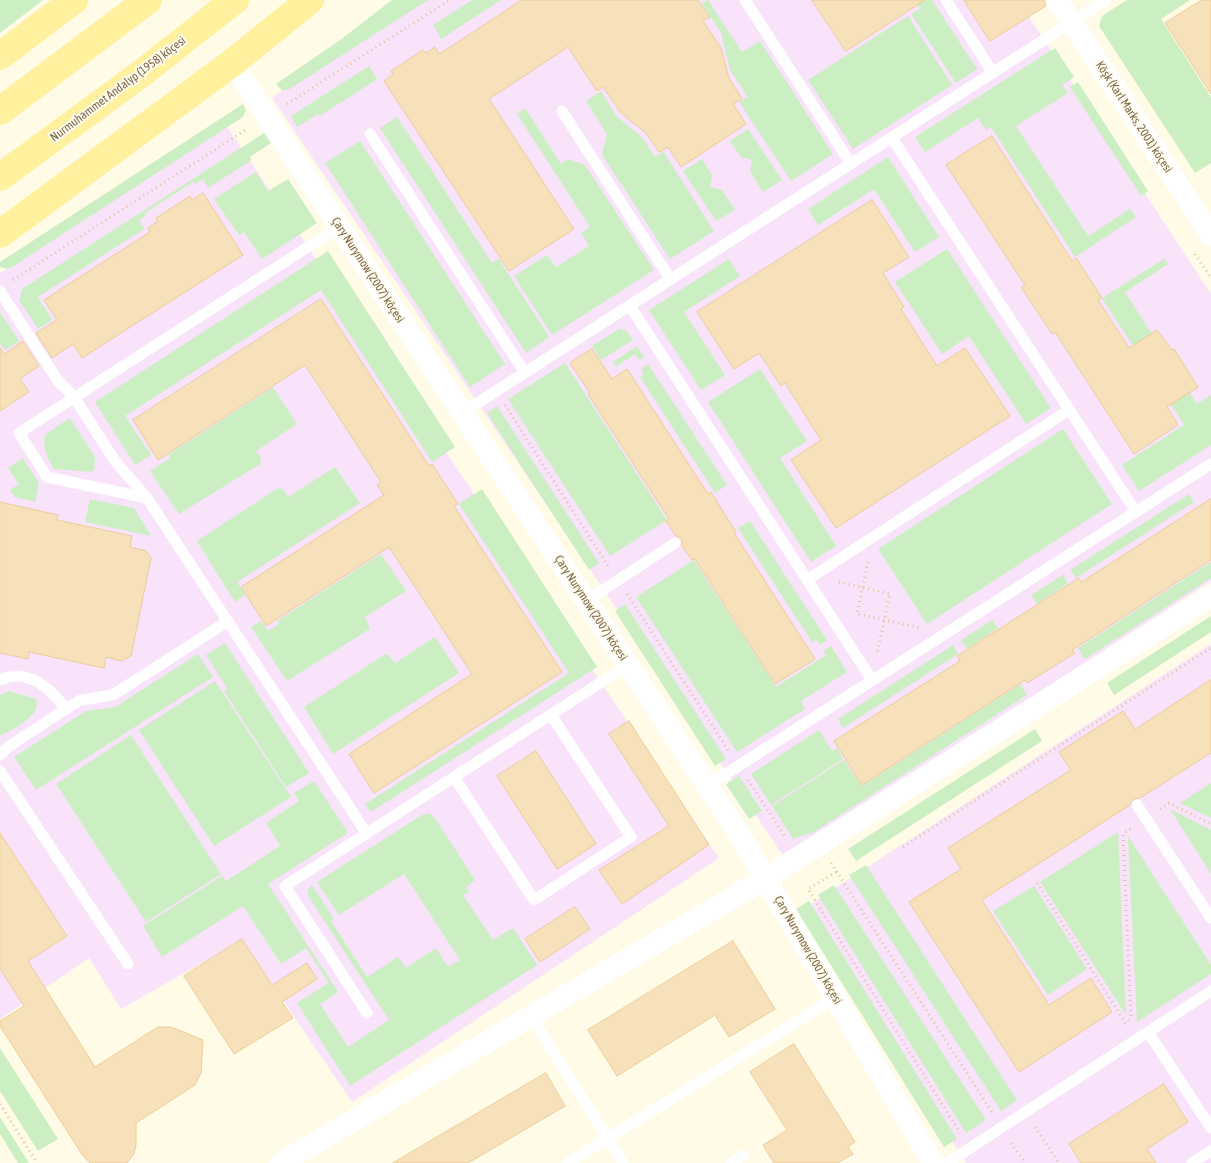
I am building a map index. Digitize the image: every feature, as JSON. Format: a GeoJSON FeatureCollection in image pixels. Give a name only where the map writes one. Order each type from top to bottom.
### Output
{"type":"FeatureCollection","features":[{"type":"Feature","properties":{"kind":"main road"},"geometry":{"type":"LineString","coordinates":[[0,56],[74,0]]}},
{"type":"Feature","properties":{"kind":"main road"},"geometry":{"type":"LineString","coordinates":[[0,111],[148,0]]}},
{"type":"Feature","properties":{"kind":"main road","name":"Nurmuhammet Andalyp (1958) köçesi"},"geometry":{"type":"LineString","coordinates":[[0,177],[138,76],[235,0]]}},
{"type":"Feature","properties":{"kind":"main road"},"geometry":{"type":"LineString","coordinates":[[0,234],[232,63],[310,0]]}},
{"type":"Feature","properties":{"kind":"street","name":"Köşk (Karl Marks, 2001) köçesi"},"geometry":{"type":"LineString","coordinates":[[1057,0],[1211,235]]}},
{"type":"Feature","properties":{"kind":"street","name":"Çary Nurymow (2007) köçesi"},"geometry":{"type":"LineString","coordinates":[[232,63],[766,878],[933,1163]]}},
{"type":"Feature","properties":{"kind":"street"},"geometry":{"type":"LineString","coordinates":[[281,1163],[766,878],[1211,596]]}},
{"type":"Feature","properties":{"kind":"lane"},"geometry":{"type":"LineString","coordinates":[[745,0],[851,164]]}},
{"type":"Feature","properties":{"kind":"lane"},"geometry":{"type":"LineString","coordinates":[[946,0],[993,73]]}},
{"type":"Feature","properties":{"kind":"lane"},"geometry":{"type":"LineString","coordinates":[[462,414],[1106,0]]}},
{"type":"Feature","properties":{"kind":"lane"},"geometry":{"type":"LineString","coordinates":[[562,110],[671,280]]}},
{"type":"Feature","properties":{"kind":"lane"},"geometry":{"type":"LineString","coordinates":[[370,134],[525,374]]}},
{"type":"Feature","properties":{"kind":"lane"},"geometry":{"type":"LineString","coordinates":[[892,138],[1136,512]]}},
{"type":"Feature","properties":{"kind":"lane"},"geometry":{"type":"LineString","coordinates":[[147,498],[47,477],[19,433],[339,227]]}},
{"type":"Feature","properties":{"kind":"lane"},"geometry":{"type":"LineString","coordinates":[[0,291],[58,381],[74,397],[115,460],[147,498],[367,834]]}},
{"type":"Feature","properties":{"kind":"lane"},"geometry":{"type":"LineString","coordinates":[[630,306],[872,680]]}},
{"type":"Feature","properties":{"kind":"lane"},"geometry":{"type":"LineString","coordinates":[[810,585],[863,543],[1069,410]]}},
{"type":"Feature","properties":{"kind":"lane"},"geometry":{"type":"LineString","coordinates":[[707,786],[1211,464]]}},
{"type":"Feature","properties":{"kind":"lane"},"geometry":{"type":"LineString","coordinates":[[586,601],[675,543]]}},
{"type":"Feature","properties":{"kind":"lane"},"geometry":{"type":"LineString","coordinates":[[0,755],[8,747],[81,700],[113,695],[228,621]]}},
{"type":"Feature","properties":{"kind":"lane"},"geometry":{"type":"LineString","coordinates":[[367,1013],[284,886],[628,665]]}},
{"type":"Feature","properties":{"kind":"lane"},"geometry":{"type":"LineString","coordinates":[[0,680],[9,676],[23,677],[39,683],[53,692],[66,709]]}},
{"type":"Feature","properties":{"kind":"lane"},"geometry":{"type":"LineString","coordinates":[[454,777],[534,900],[631,837],[551,715]]}},
{"type":"Feature","properties":{"kind":"lane"},"geometry":{"type":"LineString","coordinates":[[0,771],[128,964]]}},
{"type":"Feature","properties":{"kind":"lane"},"geometry":{"type":"LineString","coordinates":[[1137,805],[1211,918]]}},
{"type":"Feature","properties":{"kind":"lane"},"geometry":{"type":"LineString","coordinates":[[947,1163],[1211,991]]}},
{"type":"Feature","properties":{"kind":"lane"},"geometry":{"type":"LineString","coordinates":[[568,1163],[835,998]]}},
{"type":"Feature","properties":{"kind":"lane"},"geometry":{"type":"LineString","coordinates":[[531,1016],[623,1163]]}},
{"type":"Feature","properties":{"kind":"lane"},"geometry":{"type":"LineString","coordinates":[[1148,1032],[1211,1128]]}},
{"type":"Feature","properties":{"kind":"lane"},"geometry":{"type":"LineString","coordinates":[[1192,1163],[1211,1151]]}},
{"type":"Feature","properties":{"kind":"lane"},"geometry":{"type":"LineString","coordinates":[[731,1163],[743,1155]]}},
{"type":"Feature","properties":{"kind":"path"},"geometry":{"type":"LineString","coordinates":[[11,282],[450,0]]}},
{"type":"Feature","properties":{"kind":"path"},"geometry":{"type":"LineString","coordinates":[[496,392],[786,838]]}},
{"type":"Feature","properties":{"kind":"path"},"geometry":{"type":"LineString","coordinates":[[863,543],[870,553],[857,614],[923,629],[932,642]]}},
{"type":"Feature","properties":{"kind":"path"},"geometry":{"type":"LineString","coordinates":[[810,585],[829,580],[890,594],[877,654],[862,665]]}},
{"type":"Feature","properties":{"kind":"path"},"geometry":{"type":"LineString","coordinates":[[903,847],[1211,648]]}},
{"type":"Feature","properties":{"kind":"path"},"geometry":{"type":"LineString","coordinates":[[1124,1030],[1126,1022],[1132,1018],[1123,834],[1169,803],[1211,824]]}},
{"type":"Feature","properties":{"kind":"path"},"geometry":{"type":"LineString","coordinates":[[830,861],[1025,1163]]}},
{"type":"Feature","properties":{"kind":"path"},"geometry":{"type":"LineString","coordinates":[[836,872],[808,889],[970,1148]]}},
{"type":"Feature","properties":{"kind":"path"},"geometry":{"type":"LineString","coordinates":[[1037,884],[1126,1022]]}},
{"type":"Feature","properties":{"kind":"path"},"geometry":{"type":"LineString","coordinates":[[0,1104],[37,1163]]}},
{"type":"Feature","properties":{"kind":"shaded area"},"geometry":{"type":"Polygon","coordinates":[[[401,0],[1018,0],[1211,294],[1211,581],[784,857],[272,98],[401,0]]]}},
{"type":"Feature","properties":{"kind":"shaded area"},"geometry":{"type":"Polygon","coordinates":[[[226,125],[719,858],[352,1102],[242,940],[121,1009],[89,958],[0,1019],[0,273],[226,125]]]}},
{"type":"Feature","properties":{"kind":"shaded area"},"geometry":{"type":"Polygon","coordinates":[[[1211,644],[1211,1163],[966,1163],[806,907],[1211,644]]]}},
{"type":"Feature","properties":{"kind":"green space"},"geometry":{"type":"Polygon","coordinates":[[[0,0],[43,0],[0,33],[0,0]]]}},
{"type":"Feature","properties":{"kind":"green space"},"geometry":{"type":"Polygon","coordinates":[[[392,0],[428,0],[288,90],[282,90],[276,84],[340,40],[392,0]]]}},
{"type":"Feature","properties":{"kind":"green space"},"geometry":{"type":"Polygon","coordinates":[[[472,0],[501,0],[441,39],[433,25],[472,0]]]}},
{"type":"Feature","properties":{"kind":"green space"},"geometry":{"type":"Polygon","coordinates":[[[708,0],[742,52],[760,41],[833,154],[791,181],[739,102],[748,97],[730,70],[721,33],[702,3],[708,0]]]}},
{"type":"Feature","properties":{"kind":"green space"},"geometry":{"type":"Polygon","coordinates":[[[914,0],[932,0],[977,69],[956,83],[911,14],[920,9],[914,0]]]}},
{"type":"Feature","properties":{"kind":"green space"},"geometry":{"type":"Polygon","coordinates":[[[1127,0],[1190,0],[1161,19],[1211,97],[1211,163],[1195,173],[1099,26],[1102,16],[1127,0]]]}},
{"type":"Feature","properties":{"kind":"green space"},"geometry":{"type":"Polygon","coordinates":[[[908,16],[952,85],[853,149],[808,80],[908,16]]]}},
{"type":"Feature","properties":{"kind":"green space"},"geometry":{"type":"Polygon","coordinates":[[[1055,48],[1074,77],[1062,85],[1068,93],[1016,126],[1088,236],[1130,209],[1136,217],[1075,257],[991,127],[986,130],[978,118],[925,152],[915,137],[1055,48]]]}},
{"type":"Feature","properties":{"kind":"green space"},"geometry":{"type":"Polygon","coordinates":[[[369,66],[377,79],[320,116],[318,114],[297,127],[291,116],[369,66]]]}},
{"type":"Feature","properties":{"kind":"green space"},"geometry":{"type":"Polygon","coordinates":[[[1078,82],[1148,191],[1141,196],[1070,87],[1078,82]]]}},
{"type":"Feature","properties":{"kind":"green space"},"geometry":{"type":"Polygon","coordinates":[[[601,91],[617,117],[641,136],[655,157],[663,151],[714,231],[670,259],[602,155],[607,134],[586,101],[601,91]]]}},
{"type":"Feature","properties":{"kind":"green space"},"geometry":{"type":"Polygon","coordinates":[[[243,104],[246,110],[243,117],[12,267],[7,269],[0,267],[0,262],[243,104]]]}},
{"type":"Feature","properties":{"kind":"green space"},"geometry":{"type":"Polygon","coordinates":[[[525,108],[561,164],[568,159],[585,165],[654,270],[552,335],[514,276],[547,255],[556,267],[589,246],[581,233],[590,227],[517,114],[525,108]]]}},
{"type":"Feature","properties":{"kind":"green space"},"geometry":{"type":"Polygon","coordinates":[[[397,117],[492,263],[499,259],[549,337],[526,353],[380,128],[397,117]]]}},
{"type":"Feature","properties":{"kind":"green space"},"geometry":{"type":"Polygon","coordinates":[[[748,129],[782,180],[763,192],[750,171],[752,160],[741,157],[730,141],[748,129]]]}},
{"type":"Feature","properties":{"kind":"green space"},"geometry":{"type":"Polygon","coordinates":[[[264,133],[271,143],[250,157],[252,160],[208,188],[203,179],[195,184],[193,182],[145,213],[146,215],[139,221],[144,229],[38,297],[52,320],[38,329],[19,300],[22,289],[264,133]]]}},
{"type":"Feature","properties":{"kind":"green space"},"geometry":{"type":"Polygon","coordinates":[[[360,141],[505,364],[470,387],[325,163],[360,141]]]}},
{"type":"Feature","properties":{"kind":"green space"},"geometry":{"type":"Polygon","coordinates":[[[888,157],[939,237],[915,252],[874,189],[818,225],[808,209],[888,157]]]}},
{"type":"Feature","properties":{"kind":"green space"},"geometry":{"type":"Polygon","coordinates":[[[702,159],[712,175],[710,187],[722,190],[735,210],[716,221],[683,171],[702,159]]]}},
{"type":"Feature","properties":{"kind":"green space"},"geometry":{"type":"Polygon","coordinates":[[[256,172],[268,191],[288,179],[317,223],[262,259],[244,232],[239,235],[214,199],[256,172]]]}},
{"type":"Feature","properties":{"kind":"green space"},"geometry":{"type":"Polygon","coordinates":[[[947,249],[1051,408],[1026,424],[969,336],[942,354],[895,282],[947,249]]]}},
{"type":"Feature","properties":{"kind":"green space"},"geometry":{"type":"Polygon","coordinates":[[[328,251],[455,447],[432,462],[321,290],[125,416],[151,455],[135,465],[95,402],[328,251]]]}},
{"type":"Feature","properties":{"kind":"green space"},"geometry":{"type":"Polygon","coordinates":[[[729,259],[740,276],[684,312],[725,375],[701,390],[649,310],[729,259]]]}},
{"type":"Feature","properties":{"kind":"green space"},"geometry":{"type":"Polygon","coordinates":[[[1164,259],[1168,264],[1125,292],[1197,404],[1211,395],[1211,445],[1139,491],[1122,465],[1184,425],[1102,298],[1164,259]]]}},
{"type":"Feature","properties":{"kind":"green space"},"geometry":{"type":"Polygon","coordinates":[[[0,312],[19,341],[5,350],[0,344],[0,312]]]}},
{"type":"Feature","properties":{"kind":"green space"},"geometry":{"type":"Polygon","coordinates":[[[619,329],[627,331],[633,340],[601,360],[592,346],[619,329]]]}},
{"type":"Feature","properties":{"kind":"green space"},"geometry":{"type":"Polygon","coordinates":[[[637,346],[644,357],[639,360],[635,354],[616,367],[613,362],[637,346]]]}},
{"type":"Feature","properties":{"kind":"green space"},"geometry":{"type":"Polygon","coordinates":[[[565,363],[667,520],[610,556],[508,399],[565,363]]]}},
{"type":"Feature","properties":{"kind":"green space"},"geometry":{"type":"Polygon","coordinates":[[[648,364],[727,485],[715,493],[640,377],[644,374],[641,369],[648,364]]]}},
{"type":"Feature","properties":{"kind":"green space"},"geometry":{"type":"Polygon","coordinates":[[[760,369],[807,441],[780,458],[836,546],[811,562],[708,402],[760,369]]]}},
{"type":"Feature","properties":{"kind":"green space"},"geometry":{"type":"Polygon","coordinates":[[[273,387],[297,424],[256,451],[261,458],[260,464],[179,514],[150,471],[170,458],[168,455],[273,387]]]}},
{"type":"Feature","properties":{"kind":"green space"},"geometry":{"type":"Polygon","coordinates":[[[497,406],[599,563],[589,570],[487,413],[497,406]]]}},
{"type":"Feature","properties":{"kind":"green space"},"geometry":{"type":"Polygon","coordinates":[[[70,418],[95,457],[94,470],[90,472],[54,469],[48,457],[44,443],[46,434],[70,418]]]}},
{"type":"Feature","properties":{"kind":"green space"},"geometry":{"type":"Polygon","coordinates":[[[1063,429],[1112,504],[927,624],[878,549],[1063,429]]]}},
{"type":"Feature","properties":{"kind":"green space"},"geometry":{"type":"Polygon","coordinates":[[[23,458],[39,483],[35,502],[15,497],[10,490],[19,484],[8,468],[23,458]]]}},
{"type":"Feature","properties":{"kind":"green space"},"geometry":{"type":"Polygon","coordinates":[[[335,467],[360,503],[237,582],[245,595],[235,602],[197,541],[278,488],[283,489],[288,497],[335,467]]]}},
{"type":"Feature","properties":{"kind":"green space"},"geometry":{"type":"Polygon","coordinates":[[[482,489],[597,667],[371,812],[365,804],[569,673],[459,504],[482,489]]]}},
{"type":"Feature","properties":{"kind":"green space"},"geometry":{"type":"Polygon","coordinates":[[[1189,494],[1194,502],[1076,578],[1070,570],[1189,494]]]}},
{"type":"Feature","properties":{"kind":"green space"},"geometry":{"type":"Polygon","coordinates":[[[90,499],[134,508],[151,536],[85,522],[90,499]]]}},
{"type":"Feature","properties":{"kind":"green space"},"geometry":{"type":"Polygon","coordinates":[[[750,521],[827,640],[820,645],[816,640],[812,642],[738,528],[750,521]]]}},
{"type":"Feature","properties":{"kind":"green space"},"geometry":{"type":"Polygon","coordinates":[[[381,554],[406,591],[365,617],[370,628],[368,630],[287,681],[251,627],[261,621],[268,631],[279,624],[277,621],[381,554]]]}},
{"type":"Feature","properties":{"kind":"green space"},"geometry":{"type":"Polygon","coordinates":[[[694,560],[776,687],[826,655],[823,651],[831,646],[847,672],[801,701],[805,709],[737,752],[636,597],[694,560]]]}},
{"type":"Feature","properties":{"kind":"green space"},"geometry":{"type":"Polygon","coordinates":[[[1211,562],[1211,578],[1085,659],[1078,648],[1211,562]]]}},
{"type":"Feature","properties":{"kind":"green space"},"geometry":{"type":"Polygon","coordinates":[[[1063,575],[1068,583],[1037,604],[1031,595],[1063,575]]]}},
{"type":"Feature","properties":{"kind":"green space"},"geometry":{"type":"Polygon","coordinates":[[[625,604],[726,759],[715,766],[615,611],[625,604]]]}},
{"type":"Feature","properties":{"kind":"green space"},"geometry":{"type":"Polygon","coordinates":[[[1211,616],[1211,632],[1114,695],[1107,683],[1211,616]]]}},
{"type":"Feature","properties":{"kind":"green space"},"geometry":{"type":"Polygon","coordinates":[[[992,620],[998,628],[967,649],[961,640],[992,620]]]}},
{"type":"Feature","properties":{"kind":"green space"},"geometry":{"type":"Polygon","coordinates":[[[435,637],[459,673],[333,754],[304,707],[384,655],[387,654],[395,663],[435,637]]]}},
{"type":"Feature","properties":{"kind":"green space"},"geometry":{"type":"Polygon","coordinates":[[[225,643],[309,773],[286,787],[224,691],[227,688],[206,655],[225,643]]]}},
{"type":"Feature","properties":{"kind":"green space"},"geometry":{"type":"Polygon","coordinates":[[[953,645],[958,654],[843,728],[838,719],[953,645]]]}},
{"type":"Feature","properties":{"kind":"green space"},"geometry":{"type":"Polygon","coordinates":[[[198,654],[213,677],[36,790],[14,757],[86,711],[115,707],[198,654]]]}},
{"type":"Feature","properties":{"kind":"green space"},"geometry":{"type":"Polygon","coordinates":[[[215,681],[291,797],[214,846],[139,730],[215,681]]]}},
{"type":"Feature","properties":{"kind":"green space"},"geometry":{"type":"Polygon","coordinates":[[[1020,684],[1027,695],[814,832],[793,839],[772,806],[844,760],[862,786],[1020,684]]]}},
{"type":"Feature","properties":{"kind":"green space"},"geometry":{"type":"Polygon","coordinates":[[[9,691],[36,699],[37,705],[31,716],[0,736],[0,695],[9,691]]]}},
{"type":"Feature","properties":{"kind":"green space"},"geometry":{"type":"Polygon","coordinates":[[[1035,729],[1042,741],[856,861],[848,849],[1035,729]]]}},
{"type":"Feature","properties":{"kind":"green space"},"geometry":{"type":"Polygon","coordinates":[[[819,730],[832,751],[837,748],[843,759],[771,805],[751,774],[819,730]]]}},
{"type":"Feature","properties":{"kind":"green space"},"geometry":{"type":"Polygon","coordinates":[[[131,735],[221,874],[146,922],[56,784],[131,735]]]}},
{"type":"Feature","properties":{"kind":"green space"},"geometry":{"type":"Polygon","coordinates":[[[739,776],[762,811],[749,819],[726,784],[739,776]]]}},
{"type":"Feature","properties":{"kind":"green space"},"geometry":{"type":"Polygon","coordinates":[[[314,781],[348,833],[268,884],[338,992],[320,1004],[348,1047],[389,1020],[308,896],[307,891],[312,885],[334,919],[331,921],[367,977],[398,957],[406,968],[436,948],[448,967],[460,960],[404,874],[339,915],[317,882],[422,815],[429,813],[435,818],[475,880],[466,887],[469,892],[463,895],[493,940],[513,928],[537,965],[350,1086],[297,1003],[329,983],[306,948],[281,964],[243,906],[162,957],[143,926],[222,876],[226,881],[280,846],[266,823],[299,801],[294,793],[314,781]]]}},
{"type":"Feature","properties":{"kind":"green space"},"geometry":{"type":"Polygon","coordinates":[[[1211,783],[1211,818],[1180,803],[1211,783]]]}},
{"type":"Feature","properties":{"kind":"green space"},"geometry":{"type":"Polygon","coordinates":[[[1170,809],[1211,830],[1211,874],[1170,809]]]}},
{"type":"Feature","properties":{"kind":"green space"},"geometry":{"type":"Polygon","coordinates":[[[1118,832],[1126,1015],[1040,882],[1118,832]]]}},
{"type":"Feature","properties":{"kind":"green space"},"geometry":{"type":"Polygon","coordinates":[[[1128,836],[1211,965],[1211,974],[1137,1022],[1128,836]]]}},
{"type":"Feature","properties":{"kind":"green space"},"geometry":{"type":"Polygon","coordinates":[[[866,865],[1017,1100],[1001,1111],[849,875],[866,865]]]}},
{"type":"Feature","properties":{"kind":"green space"},"geometry":{"type":"Polygon","coordinates":[[[834,885],[986,1120],[966,1133],[818,895],[834,885]]]}},
{"type":"Feature","properties":{"kind":"green space"},"geometry":{"type":"Polygon","coordinates":[[[1034,886],[1087,969],[1048,995],[993,911],[1034,886]]]}},
{"type":"Feature","properties":{"kind":"green space"},"geometry":{"type":"Polygon","coordinates":[[[809,901],[957,1139],[944,1147],[796,909],[809,901]]]}},
{"type":"Feature","properties":{"kind":"green space"},"geometry":{"type":"Polygon","coordinates":[[[0,1048],[58,1139],[38,1151],[0,1091],[0,1048]]]}},
{"type":"Feature","properties":{"kind":"green space"},"geometry":{"type":"Polygon","coordinates":[[[0,1117],[29,1163],[18,1163],[0,1134],[0,1117]]]}},
{"type":"Feature","properties":{"kind":"building"},"geometry":{"type":"Polygon","coordinates":[[[522,0],[698,0],[710,17],[703,21],[721,48],[729,78],[742,99],[733,104],[746,124],[681,167],[668,147],[659,152],[646,133],[621,113],[603,87],[597,91],[568,47],[489,99],[574,229],[509,271],[384,81],[393,74],[391,71],[423,50],[426,53],[435,47],[439,54],[522,0]]]}},
{"type":"Feature","properties":{"kind":"building"},"geometry":{"type":"Polygon","coordinates":[[[812,0],[925,0],[846,51],[812,0]]]}},
{"type":"Feature","properties":{"kind":"building"},"geometry":{"type":"Polygon","coordinates":[[[964,0],[1044,0],[1046,6],[990,41],[964,0]]]}},
{"type":"Feature","properties":{"kind":"building"},"geometry":{"type":"Polygon","coordinates":[[[1202,0],[1211,0],[1211,94],[1165,23],[1202,0]]]}},
{"type":"Feature","properties":{"kind":"building"},"geometry":{"type":"Polygon","coordinates":[[[992,136],[1072,261],[1076,258],[1102,298],[1098,300],[1129,348],[1157,330],[1172,350],[1174,349],[1198,387],[1167,407],[1178,425],[1134,454],[1055,332],[1052,334],[1021,287],[1025,285],[946,165],[992,136]]]}},
{"type":"Feature","properties":{"kind":"building"},"geometry":{"type":"Polygon","coordinates":[[[203,193],[243,255],[82,358],[73,344],[52,358],[36,333],[57,320],[44,300],[150,232],[148,228],[158,221],[156,218],[190,196],[192,200],[203,193]]]}},
{"type":"Feature","properties":{"kind":"building"},"geometry":{"type":"Polygon","coordinates":[[[872,200],[909,257],[883,273],[904,307],[901,309],[937,366],[965,348],[1010,416],[836,528],[791,460],[821,440],[785,383],[781,386],[759,353],[734,369],[697,312],[872,200]]]}},
{"type":"Feature","properties":{"kind":"building"},"geometry":{"type":"Polygon","coordinates":[[[321,299],[429,466],[432,464],[458,504],[454,506],[562,672],[374,793],[349,754],[472,674],[389,547],[266,626],[241,587],[384,495],[377,485],[381,482],[305,365],[158,460],[133,420],[321,299]]]}},
{"type":"Feature","properties":{"kind":"building"},"geometry":{"type":"Polygon","coordinates":[[[23,341],[39,366],[20,379],[29,392],[0,411],[0,348],[4,354],[23,341]]]}},
{"type":"Feature","properties":{"kind":"building"},"geometry":{"type":"Polygon","coordinates":[[[592,349],[612,379],[627,369],[708,494],[711,492],[736,532],[734,533],[815,659],[775,684],[695,559],[692,560],[682,546],[682,539],[676,536],[666,521],[669,519],[570,363],[592,349]]]}},
{"type":"Feature","properties":{"kind":"building"},"geometry":{"type":"Polygon","coordinates":[[[1211,499],[1211,560],[1072,650],[1075,653],[1027,683],[1025,680],[862,785],[834,741],[960,661],[957,656],[1079,578],[1081,582],[1211,499]]]}},
{"type":"Feature","properties":{"kind":"building"},"geometry":{"type":"Polygon","coordinates":[[[0,502],[58,515],[57,520],[132,536],[130,547],[146,551],[151,558],[131,656],[122,661],[106,657],[104,668],[29,652],[28,659],[0,653],[0,502]]]}},
{"type":"Feature","properties":{"kind":"building"},"geometry":{"type":"Polygon","coordinates":[[[1211,680],[1211,753],[1140,798],[1133,799],[1130,805],[982,900],[1049,1005],[1091,978],[1112,1012],[1019,1072],[909,902],[961,869],[948,848],[1071,770],[1059,752],[1123,711],[1135,729],[1211,680]]]}},
{"type":"Feature","properties":{"kind":"building"},"geometry":{"type":"Polygon","coordinates":[[[629,721],[709,845],[622,904],[599,870],[669,826],[609,734],[629,721]]]}},
{"type":"Feature","properties":{"kind":"building"},"geometry":{"type":"Polygon","coordinates":[[[536,751],[596,844],[557,869],[497,776],[536,751]]]}},
{"type":"Feature","properties":{"kind":"building"},"geometry":{"type":"Polygon","coordinates":[[[0,833],[67,936],[28,961],[95,1067],[158,1027],[171,1027],[203,1040],[201,1073],[195,1085],[136,1123],[134,1154],[127,1163],[90,1163],[83,1156],[0,1026],[0,1021],[24,1006],[0,969],[0,833]]]}},
{"type":"Feature","properties":{"kind":"building"},"geometry":{"type":"Polygon","coordinates":[[[575,907],[590,929],[540,962],[525,939],[575,907]]]}},
{"type":"Feature","properties":{"kind":"building"},"geometry":{"type":"Polygon","coordinates":[[[242,939],[272,985],[307,963],[317,979],[282,1002],[293,1018],[234,1054],[184,976],[242,939]]]}},
{"type":"Feature","properties":{"kind":"building"},"geometry":{"type":"Polygon","coordinates":[[[733,941],[775,1009],[729,1037],[715,1015],[617,1076],[588,1030],[733,941]]]}},
{"type":"Feature","properties":{"kind":"building"},"geometry":{"type":"Polygon","coordinates":[[[794,1044],[855,1142],[848,1147],[853,1154],[838,1163],[774,1163],[763,1145],[787,1130],[750,1072],[794,1044]]]}},
{"type":"Feature","properties":{"kind":"building"},"geometry":{"type":"Polygon","coordinates":[[[546,1073],[565,1106],[468,1163],[393,1163],[546,1073]]]}},
{"type":"Feature","properties":{"kind":"building"},"geometry":{"type":"Polygon","coordinates":[[[1164,1084],[1188,1122],[1147,1149],[1156,1163],[1081,1163],[1069,1144],[1164,1084]]]}}]}
